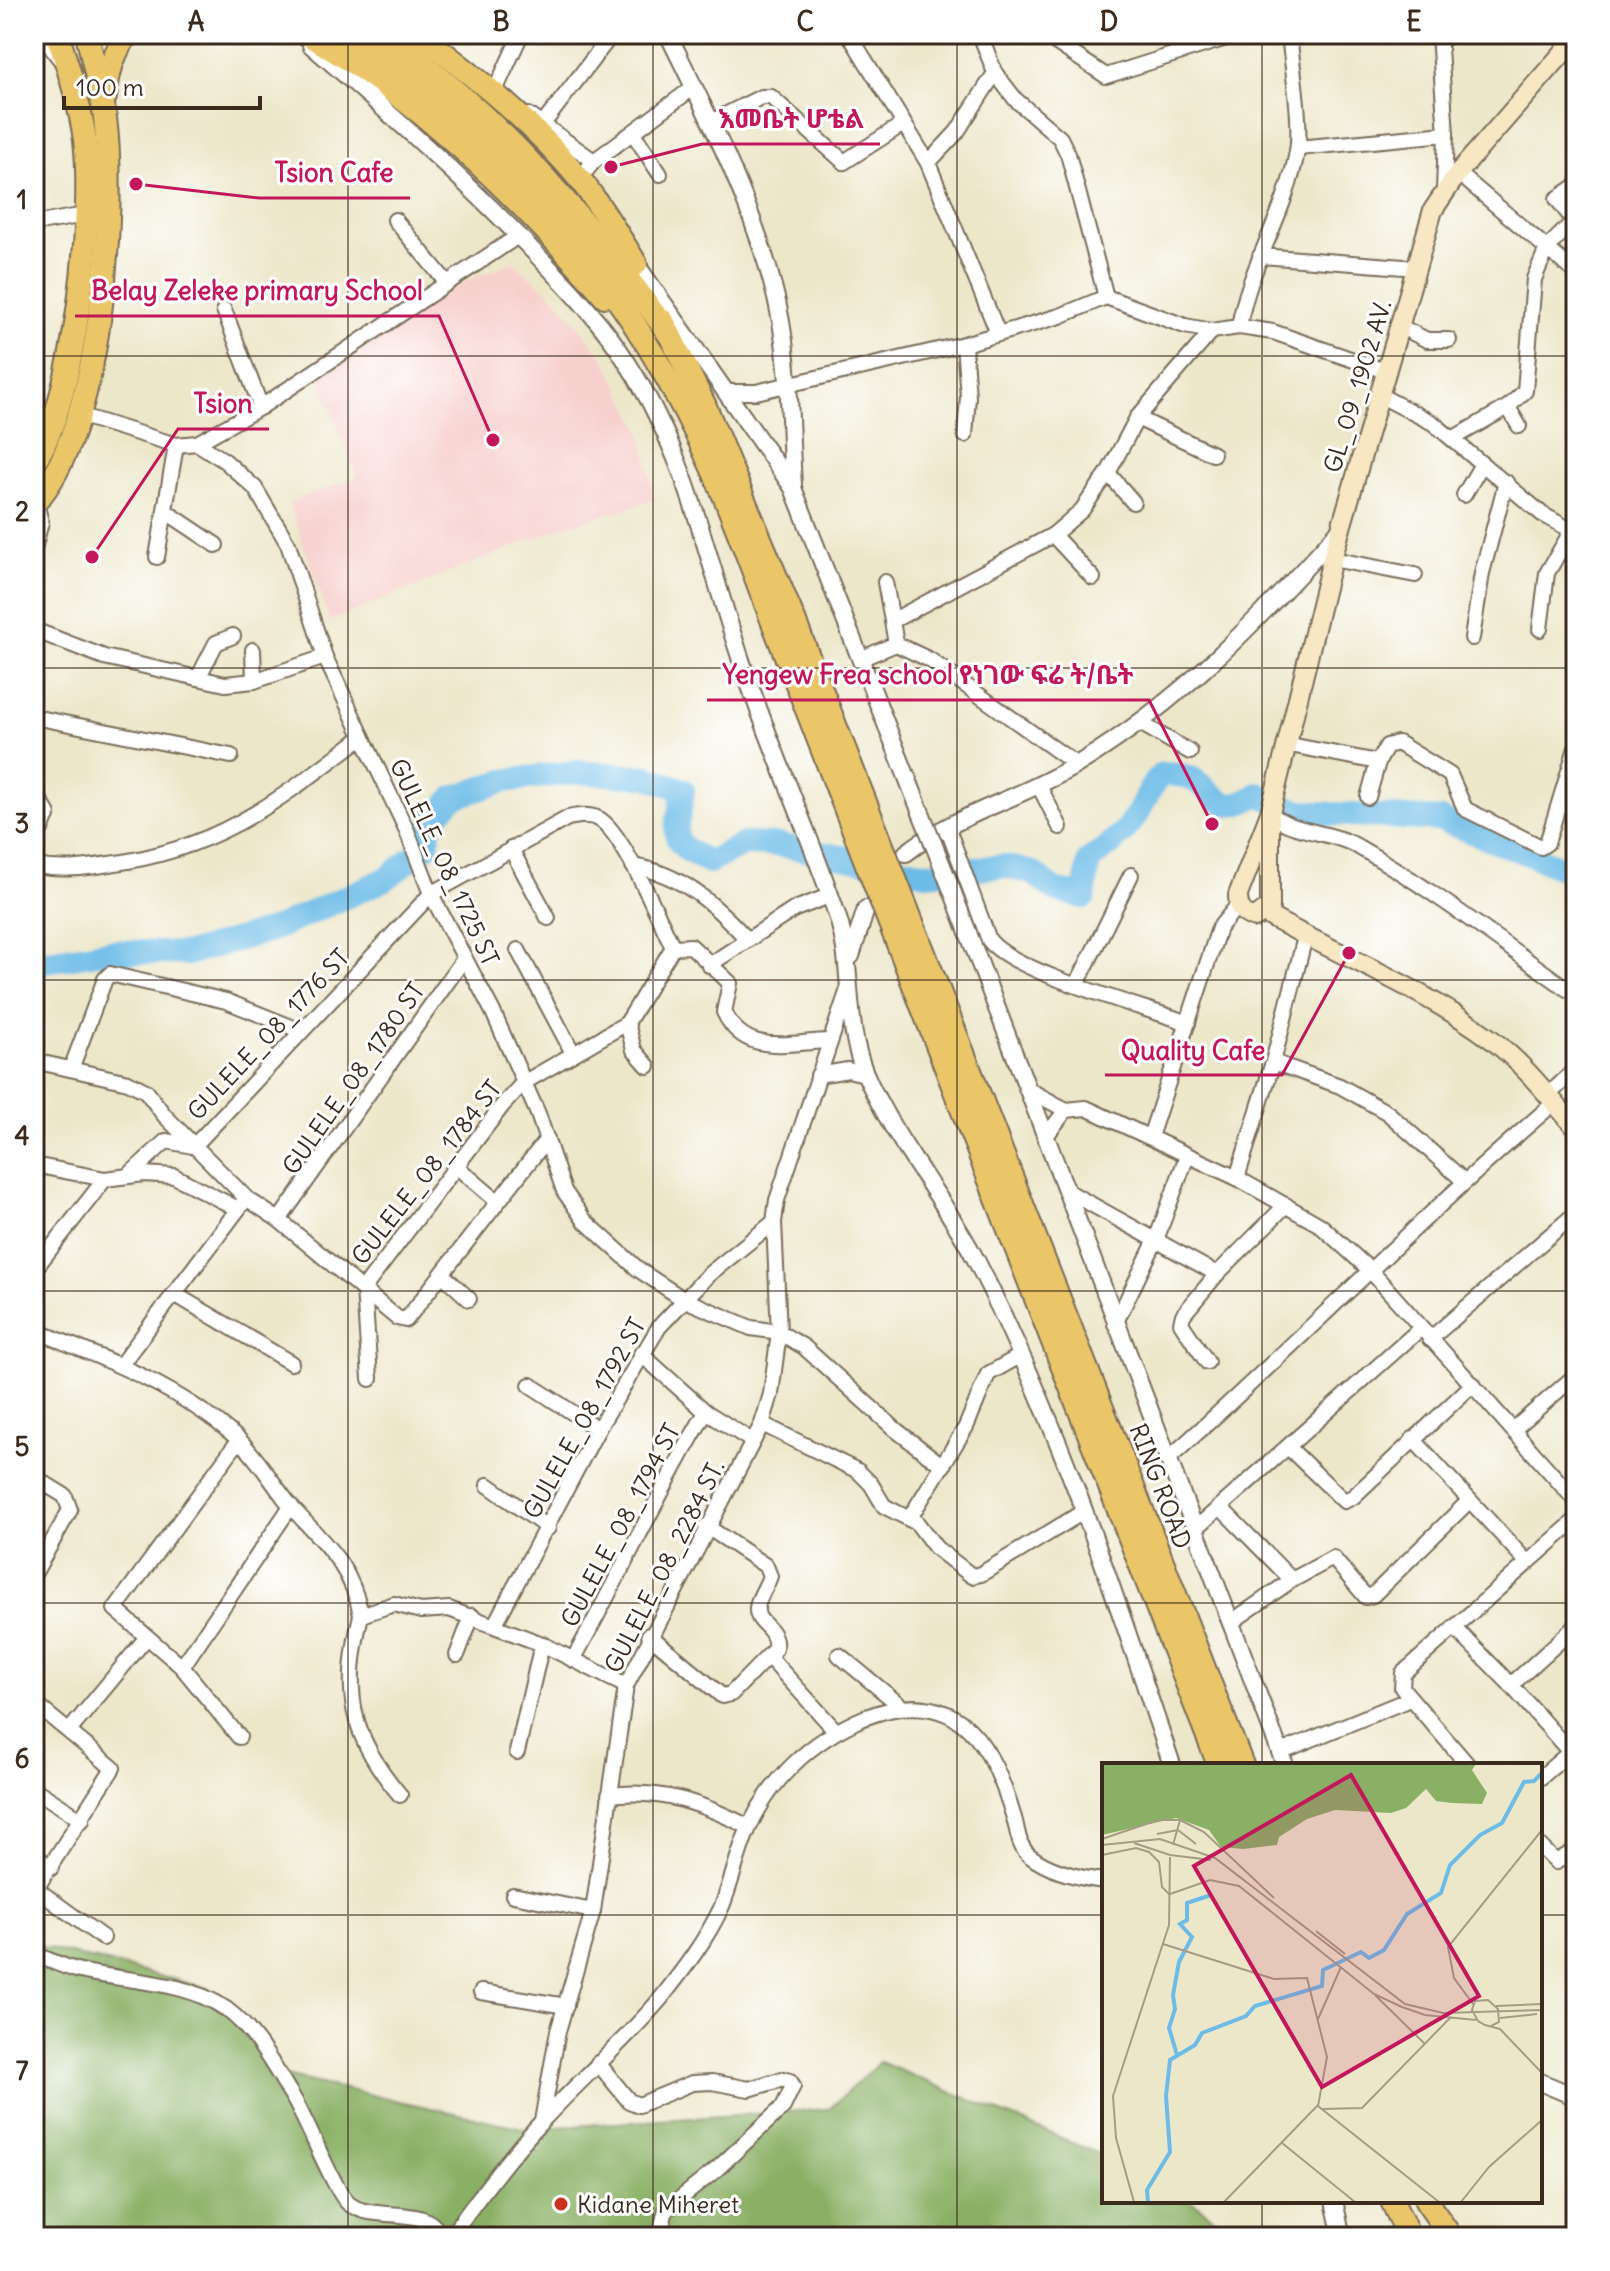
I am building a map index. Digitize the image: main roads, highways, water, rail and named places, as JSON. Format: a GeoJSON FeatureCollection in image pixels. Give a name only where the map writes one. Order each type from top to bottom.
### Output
{"type":"FeatureCollection","features":[{"type":"Feature","properties":{"kind":"main road"},"geometry":{"type":"LineString","coordinates":[[34,462],[58,414],[67,375],[85,215],[85,142],[70,71],[57,34]]}},
{"type":"Feature","properties":{"kind":"main road"},"geometry":{"type":"LineString","coordinates":[[87,34],[105,118]]}},
{"type":"Feature","properties":{"kind":"main road"},"geometry":{"type":"LineString","coordinates":[[35,500],[69,450],[82,416],[107,247],[105,118],[110,68],[128,34]]}},
{"type":"Feature","properties":{"kind":"main road"},"geometry":{"type":"LineString","coordinates":[[307,34],[374,79],[447,136],[542,227],[652,352]]}},
{"type":"Feature","properties":{"kind":"main road"},"geometry":{"type":"LineString","coordinates":[[348,34],[418,82],[514,174],[598,270],[652,352],[713,471],[784,622]]}},
{"type":"Feature","properties":{"kind":"main road"},"geometry":{"type":"LineString","coordinates":[[383,34],[461,94],[555,185],[594,231],[669,334]]}},
{"type":"Feature","properties":{"kind":"main road"},"geometry":{"type":"LineString","coordinates":[[419,34],[494,93],[579,179],[636,264],[704,404],[784,622],[1021,1231]]}},
{"type":"Feature","properties":{"kind":"main road","name":"GL_09_1902 AV."},"geometry":{"type":"LineString","coordinates":[[1270,813],[1332,559],[1433,210],[1458,173],[1576,38]]}},
{"type":"Feature","properties":{"kind":"main road"},"geometry":{"type":"LineString","coordinates":[[1265,914],[1271,893],[1270,813]]}},
{"type":"Feature","properties":{"kind":"main road"},"geometry":{"type":"LineString","coordinates":[[1265,914],[1255,918],[1244,914],[1240,897],[1270,813]]}},
{"type":"Feature","properties":{"kind":"main road"},"geometry":{"type":"LineString","coordinates":[[1240,897],[1251,883],[1261,885],[1271,893]]}},
{"type":"Feature","properties":{"kind":"main road"},"geometry":{"type":"LineString","coordinates":[[1265,914],[1443,1006],[1494,1042],[1576,1128]]}},
{"type":"Feature","properties":{"kind":"main road","name":"RING ROAD"},"geometry":{"type":"LineString","coordinates":[[1021,1231],[1218,1763]]}},
{"type":"Feature","properties":{"kind":"main road","name":"RING ROAD"},"geometry":{"type":"LineString","coordinates":[[1021,1231],[1241,1763]]}},
{"type":"Feature","properties":{"kind":"main road"},"geometry":{"type":"LineString","coordinates":[[1393,2203],[1409,2237]]}},
{"type":"Feature","properties":{"kind":"main road"},"geometry":{"type":"LineString","coordinates":[[1420,2203],[1434,2237]]}},
{"type":"Feature","properties":{"kind":"main road"},"geometry":{"type":"LineString","coordinates":[[1427,2203],[1451,2237]]}},
{"type":"Feature","properties":{"kind":"waterway"},"geometry":{"type":"LineString","coordinates":[[34,963],[111,951],[187,954],[272,930],[386,879],[426,847],[433,818],[455,797],[504,781],[576,772],[648,777],[683,790],[676,834],[684,847],[709,862],[744,844],[778,845],[927,873],[1004,866],[1033,873],[1055,890],[1084,897],[1089,860],[1129,826],[1162,774],[1190,777],[1229,805],[1258,794],[1300,812],[1441,820],[1576,873]]}},
{"type":"Feature","properties":{"kind":"place","name":"እመቤት ሆቴል"},"geometry":{"type":"Point","coordinates":[611,167]}},
{"type":"Feature","properties":{"kind":"place","name":"Tsion Cafe"},"geometry":{"type":"Point","coordinates":[136,184]}},
{"type":"Feature","properties":{"kind":"place","name":"Belay Zeleke primary School"},"geometry":{"type":"Point","coordinates":[493,440]}},
{"type":"Feature","properties":{"kind":"place","name":"Tsion"},"geometry":{"type":"Point","coordinates":[92,557]}},
{"type":"Feature","properties":{"kind":"place","name":"Yengew Frea school የነገው ፍሬ ት/ቤት"},"geometry":{"type":"Point","coordinates":[1212,824]}},
{"type":"Feature","properties":{"kind":"place","name":"Quality Cafe"},"geometry":{"type":"Point","coordinates":[1349,953]}},
{"type":"Feature","properties":{"kind":"place","name":"Kidane Miheret"},"geometry":{"type":"Point","coordinates":[561,2204]}}]}
